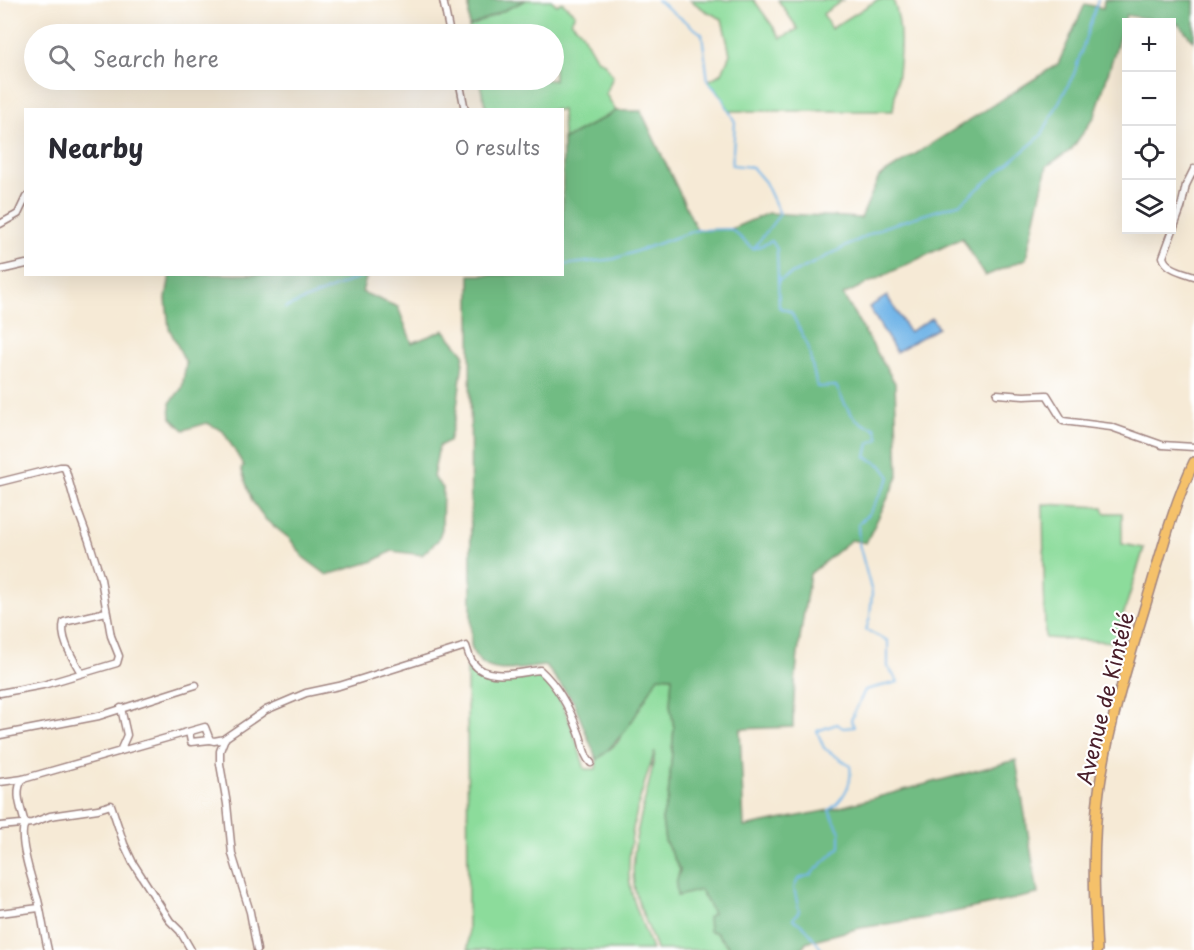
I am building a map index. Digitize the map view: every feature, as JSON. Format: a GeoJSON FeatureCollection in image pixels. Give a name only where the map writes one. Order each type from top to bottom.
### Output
{"type":"FeatureCollection","features":[{"type":"Feature","properties":{"kind":"main road","name":"Avenue de Kintélé"},"geometry":{"type":"LineString","coordinates":[[1097,950],[1094,862],[1099,792],[1105,759],[1124,678],[1169,525],[1194,462]]}},
{"type":"Feature","properties":{"kind":"street"},"geometry":{"type":"LineString","coordinates":[[443,0],[448,24]]}},
{"type":"Feature","properties":{"kind":"street"},"geometry":{"type":"LineString","coordinates":[[461,90],[465,108]]}},
{"type":"Feature","properties":{"kind":"street"},"geometry":{"type":"LineString","coordinates":[[1194,169],[1186,185],[1181,208],[1163,256],[1168,266],[1194,276]]}},
{"type":"Feature","properties":{"kind":"street"},"geometry":{"type":"LineString","coordinates":[[0,225],[18,214],[24,201]]}},
{"type":"Feature","properties":{"kind":"street"},"geometry":{"type":"LineString","coordinates":[[0,270],[24,264]]}},
{"type":"Feature","properties":{"kind":"street"},"geometry":{"type":"LineString","coordinates":[[997,394],[1047,395],[1063,421],[1111,427],[1162,445],[1194,447]]}},
{"type":"Feature","properties":{"kind":"street"},"geometry":{"type":"LineString","coordinates":[[0,482],[64,467],[97,565],[111,636],[119,656],[117,663],[43,685],[0,693]]}},
{"type":"Feature","properties":{"kind":"street"},"geometry":{"type":"LineString","coordinates":[[81,673],[69,650],[63,627],[64,622],[106,612]]}},
{"type":"Feature","properties":{"kind":"street"},"geometry":{"type":"LineString","coordinates":[[189,732],[191,742],[225,739],[266,710],[297,697],[466,646],[478,670],[497,674],[540,670],[550,679],[565,700],[580,735],[587,760],[591,763]]}},
{"type":"Feature","properties":{"kind":"street"},"geometry":{"type":"LineString","coordinates":[[0,735],[99,716],[196,685]]}},
{"type":"Feature","properties":{"kind":"street"},"geometry":{"type":"LineString","coordinates":[[120,752],[127,735],[121,708]]}},
{"type":"Feature","properties":{"kind":"street"},"geometry":{"type":"LineString","coordinates":[[0,783],[23,779],[205,727],[210,740]]}},
{"type":"Feature","properties":{"kind":"street"},"geometry":{"type":"LineString","coordinates":[[225,739],[220,751],[220,764],[232,854],[250,912],[257,950]]}},
{"type":"Feature","properties":{"kind":"street"},"geometry":{"type":"LineString","coordinates":[[23,779],[18,791],[30,881],[39,908],[48,950]]}},
{"type":"Feature","properties":{"kind":"street"},"geometry":{"type":"LineString","coordinates":[[0,826],[15,824],[23,827],[50,816],[111,805],[124,844],[137,870],[170,921],[189,943],[191,950]]}},
{"type":"Feature","properties":{"kind":"street"},"geometry":{"type":"LineString","coordinates":[[0,913],[39,908]]}},
{"type":"Feature","properties":{"kind":"green space"},"geometry":{"type":"Polygon","coordinates":[[[469,0],[526,0],[475,24],[469,24],[469,0]]]}},
{"type":"Feature","properties":{"kind":"green space"},"geometry":{"type":"Polygon","coordinates":[[[526,0],[551,0],[557,5],[562,2],[575,14],[571,21],[580,30],[596,58],[604,63],[613,76],[606,94],[616,111],[564,139],[564,108],[486,108],[481,90],[564,90],[564,24],[475,24],[526,0]]]}},
{"type":"Feature","properties":{"kind":"green space"},"geometry":{"type":"Polygon","coordinates":[[[690,0],[754,0],[781,38],[798,29],[778,0],[843,0],[823,14],[831,29],[877,0],[893,0],[900,41],[893,111],[729,111],[721,95],[708,81],[722,73],[730,54],[722,19],[690,0]]]}},
{"type":"Feature","properties":{"kind":"green space"},"geometry":{"type":"Polygon","coordinates":[[[1104,0],[1194,0],[1194,42],[1176,23],[1176,18],[1144,18],[1126,15],[1125,18],[1122,18],[1122,28],[1095,116],[1071,150],[1047,166],[1026,259],[985,276],[962,238],[843,295],[895,383],[898,477],[866,543],[851,540],[810,574],[796,669],[793,727],[740,729],[744,827],[829,810],[1016,760],[1038,894],[926,918],[860,928],[806,942],[801,950],[732,950],[715,932],[709,931],[708,917],[713,913],[701,890],[677,896],[676,883],[680,870],[665,841],[662,819],[668,798],[674,728],[670,705],[672,677],[658,676],[625,731],[597,760],[573,701],[546,666],[509,670],[491,668],[476,657],[471,645],[470,276],[564,276],[564,139],[616,111],[641,111],[697,230],[731,229],[768,213],[861,218],[879,177],[1058,64],[1085,4],[1103,8],[1104,0]]]}},
{"type":"Feature","properties":{"kind":"green space"},"geometry":{"type":"Polygon","coordinates":[[[170,276],[367,276],[362,292],[398,307],[412,343],[444,330],[464,354],[456,415],[449,441],[439,446],[433,477],[443,488],[442,529],[438,540],[422,555],[392,551],[374,561],[327,575],[304,558],[290,539],[266,520],[252,501],[241,468],[244,466],[223,431],[207,423],[184,430],[171,418],[170,403],[182,388],[186,363],[169,328],[166,299],[170,276]]]}},
{"type":"Feature","properties":{"kind":"green space"},"geometry":{"type":"Polygon","coordinates":[[[1043,504],[1103,507],[1105,513],[1122,513],[1122,544],[1144,548],[1115,642],[1045,638],[1043,504]]]}},
{"type":"Feature","properties":{"kind":"green space"},"geometry":{"type":"Polygon","coordinates":[[[467,668],[493,681],[537,677],[546,682],[554,691],[568,717],[585,769],[596,769],[597,760],[617,743],[658,676],[672,677],[670,705],[674,728],[668,798],[662,819],[665,841],[680,870],[676,883],[678,896],[700,890],[713,913],[715,932],[732,950],[656,950],[635,891],[633,867],[637,833],[655,751],[633,827],[629,859],[630,883],[635,903],[652,950],[468,950],[467,668]]]}},
{"type":"Feature","properties":{"kind":"water"},"geometry":{"type":"Polygon","coordinates":[[[887,296],[909,332],[932,318],[938,328],[896,352],[869,307],[887,296]]]}},
{"type":"Feature","properties":{"kind":"waterway"},"geometry":{"type":"LineString","coordinates":[[657,0],[702,34],[708,81],[721,96],[735,122],[732,165],[752,167],[765,182],[780,214],[753,249],[772,241],[777,249],[779,307],[791,312],[808,346],[817,387],[836,386],[850,413],[860,422],[875,428],[879,439],[869,443],[866,457],[881,465],[890,477],[870,512],[858,525],[859,544],[872,593],[870,617],[866,630],[888,641],[888,667],[898,682],[865,690],[851,720],[854,727],[843,728],[837,724],[817,731],[824,748],[850,766],[851,773],[846,791],[829,810],[840,832],[840,847],[810,875],[798,879],[794,888],[799,911],[793,919],[806,928],[822,950]]}},
{"type":"Feature","properties":{"kind":"waterway"},"geometry":{"type":"LineString","coordinates":[[780,280],[884,227],[961,203],[1041,136],[1074,74],[1098,0]]}},
{"type":"Feature","properties":{"kind":"waterway"},"geometry":{"type":"LineString","coordinates":[[564,265],[614,259],[697,230],[731,229],[753,249]]}},
{"type":"Feature","properties":{"kind":"waterway"},"geometry":{"type":"LineString","coordinates":[[285,308],[362,276]]}}]}
